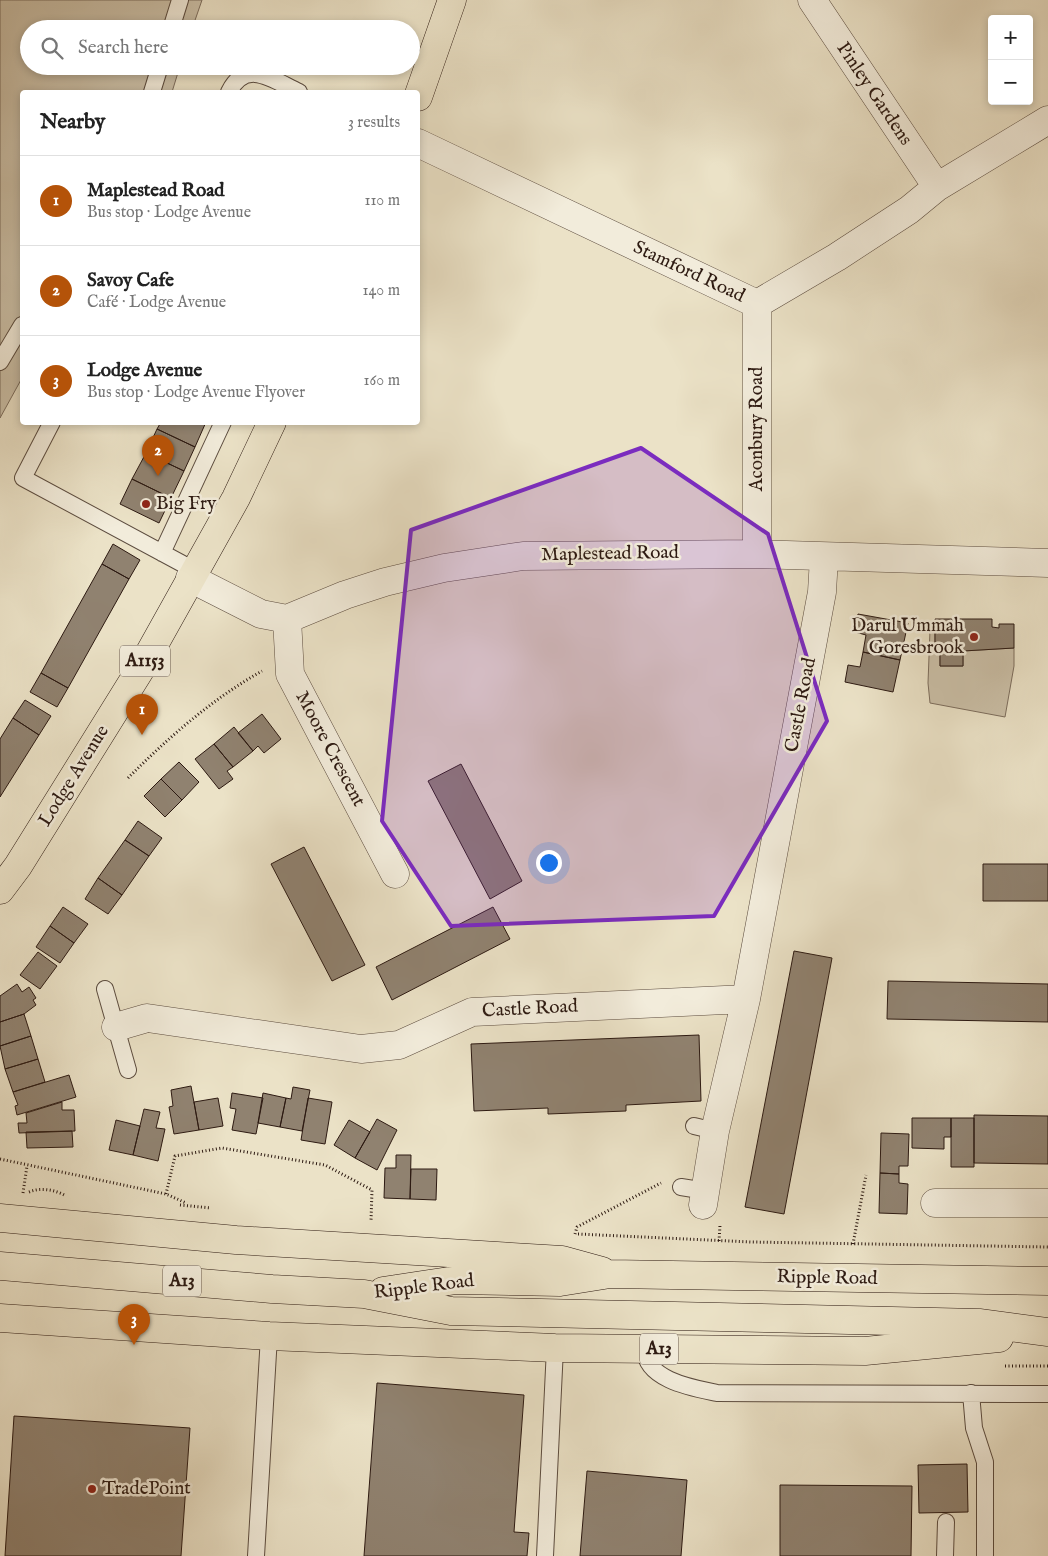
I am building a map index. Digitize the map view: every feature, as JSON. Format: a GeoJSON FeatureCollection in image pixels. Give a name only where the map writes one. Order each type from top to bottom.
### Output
{"type":"FeatureCollection","features":[{"type":"Feature","properties":{"kind":"main road"},"geometry":{"type":"LineString","coordinates":[[420,91],[452,0]]}},
{"type":"Feature","properties":{"kind":"main road","name":"Lodge Avenue"},"geometry":{"type":"LineString","coordinates":[[0,890],[18,866],[140,670],[236,498],[271,425]]}},
{"type":"Feature","properties":{"kind":"main road","name":"A13"},"geometry":{"type":"LineString","coordinates":[[0,1218],[236,1240],[562,1260],[610,1274]]}},
{"type":"Feature","properties":{"kind":"main road","name":"A13"},"geometry":{"type":"LineString","coordinates":[[0,1266],[272,1289],[364,1294]]}},
{"type":"Feature","properties":{"kind":"main road","name":"Ripple Road"},"geometry":{"type":"LineString","coordinates":[[364,1294],[456,1280],[560,1282],[610,1274],[1048,1282]]}},
{"type":"Feature","properties":{"kind":"main road","name":"Ripple Road"},"geometry":{"type":"LineString","coordinates":[[364,1294],[451,1311],[979,1323],[1048,1333]]}},
{"type":"Feature","properties":{"kind":"main road","name":"A13"},"geometry":{"type":"LineString","coordinates":[[0,1318],[268,1336],[555,1348],[865,1351],[1048,1333]]}},
{"type":"Feature","properties":{"kind":"street","name":"Pinley Gardens"},"geometry":{"type":"LineString","coordinates":[[812,0],[938,187]]}},
{"type":"Feature","properties":{"kind":"street","name":"Stamford Road"},"geometry":{"type":"LineString","coordinates":[[420,144],[757,304],[837,257],[909,210],[938,187],[1048,120]]}},
{"type":"Feature","properties":{"kind":"street","name":"Aconbury Road"},"geometry":{"type":"LineString","coordinates":[[757,304],[757,554]]}},
{"type":"Feature","properties":{"kind":"street","name":"Maplestead Road"},"geometry":{"type":"LineString","coordinates":[[287,619],[345,595],[385,582],[444,568],[523,556],[757,554],[824,558],[1048,563]]}},
{"type":"Feature","properties":{"kind":"street","name":"Castle Road"},"geometry":{"type":"LineString","coordinates":[[697,1194],[704,1128],[746,999],[822,592],[824,558]]}},
{"type":"Feature","properties":{"kind":"street"},"geometry":{"type":"LineString","coordinates":[[192,574],[261,614],[287,619]]}},
{"type":"Feature","properties":{"kind":"street","name":"Moore Crescent"},"geometry":{"type":"LineString","coordinates":[[287,619],[290,674],[395,874]]}},
{"type":"Feature","properties":{"kind":"street","name":"Castle Road"},"geometry":{"type":"LineString","coordinates":[[116,1027],[147,1018],[361,1049],[399,1045],[472,1012],[746,999]]}},
{"type":"Feature","properties":{"kind":"street"},"geometry":{"type":"LineString","coordinates":[[935,1203],[1048,1203]]}},
{"type":"Feature","properties":{"kind":"lane"},"geometry":{"type":"LineString","coordinates":[[174,20],[180,0]]}},
{"type":"Feature","properties":{"kind":"lane"},"geometry":{"type":"LineString","coordinates":[[153,90],[157,75]]}},
{"type":"Feature","properties":{"kind":"lane"},"geometry":{"type":"LineString","coordinates":[[229,90],[235,80],[244,75]]}},
{"type":"Feature","properties":{"kind":"lane"},"geometry":{"type":"LineString","coordinates":[[262,75],[295,90]]}},
{"type":"Feature","properties":{"kind":"lane"},"geometry":{"type":"LineString","coordinates":[[0,362],[20,329]]}},
{"type":"Feature","properties":{"kind":"lane"},"geometry":{"type":"LineString","coordinates":[[50,425],[23,478],[162,553],[192,574]]}},
{"type":"Feature","properties":{"kind":"lane"},"geometry":{"type":"LineString","coordinates":[[162,553],[222,425]]}},
{"type":"Feature","properties":{"kind":"lane"},"geometry":{"type":"LineString","coordinates":[[105,989],[128,1070]]}},
{"type":"Feature","properties":{"kind":"lane"},"geometry":{"type":"LineString","coordinates":[[256,1556],[268,1336]]}},
{"type":"Feature","properties":{"kind":"lane"},"geometry":{"type":"LineString","coordinates":[[545,1556],[555,1348]]}},
{"type":"Feature","properties":{"kind":"lane"},"geometry":{"type":"LineString","coordinates":[[645,1349],[645,1357],[652,1367],[676,1384],[716,1393],[1048,1394]]}},
{"type":"Feature","properties":{"kind":"lane"},"geometry":{"type":"LineString","coordinates":[[971,1393],[974,1428],[984,1462],[985,1556]]}},
{"type":"Feature","properties":{"kind":"lane"},"geometry":{"type":"LineString","coordinates":[[945,1556],[946,1522]]}},
{"type":"Feature","properties":{"kind":"path"},"geometry":{"type":"LineString","coordinates":[[128,778],[158,748],[206,709],[270,666]]}},
{"type":"Feature","properties":{"kind":"path"},"geometry":{"type":"LineString","coordinates":[[166,1194],[175,1156],[222,1148],[325,1165],[372,1190],[371,1225]]}},
{"type":"Feature","properties":{"kind":"path"},"geometry":{"type":"LineString","coordinates":[[0,1159],[166,1194],[188,1204]]}},
{"type":"Feature","properties":{"kind":"path"},"geometry":{"type":"LineString","coordinates":[[22,1196],[27,1166]]}},
{"type":"Feature","properties":{"kind":"path"},"geometry":{"type":"LineString","coordinates":[[853,1244],[866,1175]]}},
{"type":"Feature","properties":{"kind":"path"},"geometry":{"type":"LineString","coordinates":[[575,1234],[576,1227],[664,1181]]}},
{"type":"Feature","properties":{"kind":"path"},"geometry":{"type":"LineString","coordinates":[[594,1235],[751,1242],[1048,1247]]}},
{"type":"Feature","properties":{"kind":"highlighted area"},"geometry":{"type":"Polygon","coordinates":[[[641,448],[768,534],[827,721],[714,916],[451,926],[382,821],[411,530],[641,448]]]}},
{"type":"Feature","properties":{"kind":"shaded area"},"geometry":{"type":"Polygon","coordinates":[[[0,0],[202,0],[195,20],[20,20],[20,75],[177,75],[173,90],[20,90],[20,382],[0,418],[0,0]]]}},
{"type":"Feature","properties":{"kind":"shaded area"},"geometry":{"type":"Polygon","coordinates":[[[930,630],[935,630],[935,644],[940,644],[940,666],[963,666],[963,651],[1014,648],[1014,666],[1005,717],[930,703],[928,683],[930,630]]]}},
{"type":"Feature","properties":{"kind":"building"},"geometry":{"type":"Polygon","coordinates":[[[159,425],[205,425],[195,447],[157,429],[159,425]]]}},
{"type":"Feature","properties":{"kind":"building"},"geometry":{"type":"Polygon","coordinates":[[[157,429],[195,447],[184,471],[146,453],[157,429]]]}},
{"type":"Feature","properties":{"kind":"building"},"geometry":{"type":"Polygon","coordinates":[[[146,453],[184,471],[171,498],[132,479],[146,453]]]}},
{"type":"Feature","properties":{"kind":"building"},"geometry":{"type":"Polygon","coordinates":[[[132,479],[171,498],[159,523],[120,504],[132,479]]]}},
{"type":"Feature","properties":{"kind":"building"},"geometry":{"type":"Polygon","coordinates":[[[113,544],[140,560],[129,579],[102,564],[113,544]]]}},
{"type":"Feature","properties":{"kind":"building"},"geometry":{"type":"Polygon","coordinates":[[[102,564],[129,579],[68,688],[41,673],[102,564]]]}},
{"type":"Feature","properties":{"kind":"building"},"geometry":{"type":"Polygon","coordinates":[[[858,614],[908,623],[900,660],[863,652],[866,635],[855,632],[858,614]]]}},
{"type":"Feature","properties":{"kind":"building","name":"Darul Ummah Goresbrook"},"geometry":{"type":"Polygon","coordinates":[[[935,619],[992,619],[992,627],[999,628],[999,624],[1014,624],[1014,648],[963,651],[963,666],[940,666],[940,644],[935,644],[935,619]]]}},
{"type":"Feature","properties":{"kind":"building"},"geometry":{"type":"Polygon","coordinates":[[[863,652],[900,660],[893,692],[845,682],[848,665],[860,667],[863,652]]]}},
{"type":"Feature","properties":{"kind":"building"},"geometry":{"type":"Polygon","coordinates":[[[41,673],[68,688],[57,707],[30,692],[41,673]]]}},
{"type":"Feature","properties":{"kind":"building"},"geometry":{"type":"Polygon","coordinates":[[[25,700],[51,716],[39,735],[13,718],[25,700]]]}},
{"type":"Feature","properties":{"kind":"building"},"geometry":{"type":"Polygon","coordinates":[[[262,714],[281,739],[264,753],[258,746],[253,751],[238,733],[262,714]]]}},
{"type":"Feature","properties":{"kind":"building"},"geometry":{"type":"Polygon","coordinates":[[[13,718],[39,735],[0,797],[0,739],[13,718]]]}},
{"type":"Feature","properties":{"kind":"building"},"geometry":{"type":"Polygon","coordinates":[[[234,727],[253,751],[233,767],[214,744],[234,727]]]}},
{"type":"Feature","properties":{"kind":"building"},"geometry":{"type":"Polygon","coordinates":[[[214,744],[233,767],[227,771],[233,779],[219,789],[195,759],[214,744]]]}},
{"type":"Feature","properties":{"kind":"building"},"geometry":{"type":"Polygon","coordinates":[[[179,762],[199,782],[182,800],[161,779],[179,762]]]}},
{"type":"Feature","properties":{"kind":"building"},"geometry":{"type":"Polygon","coordinates":[[[461,764],[522,881],[490,899],[428,781],[461,764]]]}},
{"type":"Feature","properties":{"kind":"building"},"geometry":{"type":"Polygon","coordinates":[[[161,779],[182,800],[165,817],[144,796],[161,779]]]}},
{"type":"Feature","properties":{"kind":"building"},"geometry":{"type":"Polygon","coordinates":[[[138,821],[162,838],[149,856],[125,840],[138,821]]]}},
{"type":"Feature","properties":{"kind":"building"},"geometry":{"type":"Polygon","coordinates":[[[125,840],[149,856],[122,895],[98,878],[125,840]]]}},
{"type":"Feature","properties":{"kind":"building"},"geometry":{"type":"Polygon","coordinates":[[[304,847],[365,965],[332,981],[271,864],[304,847]]]}},
{"type":"Feature","properties":{"kind":"building"},"geometry":{"type":"Polygon","coordinates":[[[983,864],[1048,864],[1048,901],[983,901],[983,864]]]}},
{"type":"Feature","properties":{"kind":"building"},"geometry":{"type":"Polygon","coordinates":[[[98,878],[122,895],[108,914],[85,899],[98,878]]]}},
{"type":"Feature","properties":{"kind":"building"},"geometry":{"type":"Polygon","coordinates":[[[63,907],[88,924],[74,943],[50,926],[63,907]]]}},
{"type":"Feature","properties":{"kind":"building"},"geometry":{"type":"Polygon","coordinates":[[[493,907],[510,939],[392,1000],[376,967],[493,907]]]}},
{"type":"Feature","properties":{"kind":"building"},"geometry":{"type":"Polygon","coordinates":[[[50,926],[74,943],[60,963],[36,947],[50,926]]]}},
{"type":"Feature","properties":{"kind":"building"},"geometry":{"type":"Polygon","coordinates":[[[794,951],[832,958],[784,1214],[745,1207],[794,951]]]}},
{"type":"Feature","properties":{"kind":"building"},"geometry":{"type":"Polygon","coordinates":[[[38,952],[57,966],[40,989],[20,975],[38,952]]]}},
{"type":"Feature","properties":{"kind":"building"},"geometry":{"type":"Polygon","coordinates":[[[888,981],[1048,984],[1048,1022],[887,1019],[888,981]]]}},
{"type":"Feature","properties":{"kind":"building"},"geometry":{"type":"Polygon","coordinates":[[[17,984],[22,992],[29,987],[36,998],[33,1000],[36,1005],[24,1014],[0,1022],[0,996],[17,984]]]}},
{"type":"Feature","properties":{"kind":"building"},"geometry":{"type":"Polygon","coordinates":[[[24,1014],[31,1036],[0,1046],[0,1022],[24,1014]]]}},
{"type":"Feature","properties":{"kind":"building"},"geometry":{"type":"Polygon","coordinates":[[[699,1035],[701,1101],[626,1105],[626,1111],[548,1114],[548,1108],[474,1111],[471,1044],[699,1035]]]}},
{"type":"Feature","properties":{"kind":"building"},"geometry":{"type":"Polygon","coordinates":[[[31,1036],[38,1059],[5,1069],[0,1046],[31,1036]]]}},
{"type":"Feature","properties":{"kind":"building"},"geometry":{"type":"Polygon","coordinates":[[[38,1059],[45,1082],[13,1092],[5,1069],[38,1059]]]}},
{"type":"Feature","properties":{"kind":"building"},"geometry":{"type":"Polygon","coordinates":[[[69,1075],[76,1097],[17,1115],[15,1106],[18,1105],[13,1092],[69,1075]]]}},
{"type":"Feature","properties":{"kind":"building"},"geometry":{"type":"Polygon","coordinates":[[[191,1086],[199,1130],[174,1134],[169,1107],[173,1106],[171,1090],[191,1086]]]}},
{"type":"Feature","properties":{"kind":"building"},"geometry":{"type":"Polygon","coordinates":[[[293,1087],[310,1090],[302,1131],[280,1127],[286,1098],[291,1099],[293,1087]]]}},
{"type":"Feature","properties":{"kind":"building"},"geometry":{"type":"Polygon","coordinates":[[[232,1093],[263,1098],[256,1134],[232,1130],[236,1109],[230,1108],[232,1093]]]}},
{"type":"Feature","properties":{"kind":"building"},"geometry":{"type":"Polygon","coordinates":[[[263,1093],[286,1098],[280,1127],[258,1123],[263,1093]]]}},
{"type":"Feature","properties":{"kind":"building"},"geometry":{"type":"Polygon","coordinates":[[[218,1098],[223,1126],[199,1130],[194,1102],[218,1098]]]}},
{"type":"Feature","properties":{"kind":"building"},"geometry":{"type":"Polygon","coordinates":[[[308,1098],[332,1102],[325,1144],[301,1140],[308,1098]]]}},
{"type":"Feature","properties":{"kind":"building"},"geometry":{"type":"Polygon","coordinates":[[[62,1102],[62,1110],[74,1110],[75,1131],[19,1133],[18,1123],[27,1123],[26,1113],[62,1102]]]}},
{"type":"Feature","properties":{"kind":"building"},"geometry":{"type":"Polygon","coordinates":[[[144,1109],[160,1112],[156,1128],[165,1129],[158,1161],[133,1155],[144,1109]]]}},
{"type":"Feature","properties":{"kind":"building"},"geometry":{"type":"Polygon","coordinates":[[[974,1115],[1048,1116],[1048,1164],[974,1163],[974,1115]]]}},
{"type":"Feature","properties":{"kind":"building"},"geometry":{"type":"Polygon","coordinates":[[[912,1118],[951,1118],[951,1137],[944,1137],[944,1149],[912,1148],[912,1118]]]}},
{"type":"Feature","properties":{"kind":"building"},"geometry":{"type":"Polygon","coordinates":[[[951,1118],[974,1118],[974,1167],[951,1167],[951,1118]]]}},
{"type":"Feature","properties":{"kind":"building"},"geometry":{"type":"Polygon","coordinates":[[[377,1119],[397,1130],[377,1170],[355,1158],[377,1119]]]}},
{"type":"Feature","properties":{"kind":"building"},"geometry":{"type":"Polygon","coordinates":[[[116,1120],[140,1126],[133,1155],[109,1150],[116,1120]]]}},
{"type":"Feature","properties":{"kind":"building"},"geometry":{"type":"Polygon","coordinates":[[[349,1120],[370,1132],[355,1158],[334,1145],[349,1120]]]}},
{"type":"Feature","properties":{"kind":"building"},"geometry":{"type":"Polygon","coordinates":[[[72,1131],[73,1147],[27,1148],[26,1132],[72,1131]]]}},
{"type":"Feature","properties":{"kind":"building"},"geometry":{"type":"Polygon","coordinates":[[[881,1133],[909,1134],[908,1166],[899,1166],[899,1174],[880,1173],[881,1133]]]}},
{"type":"Feature","properties":{"kind":"building"},"geometry":{"type":"Polygon","coordinates":[[[396,1155],[411,1155],[410,1199],[384,1198],[385,1168],[396,1168],[396,1155]]]}},
{"type":"Feature","properties":{"kind":"building"},"geometry":{"type":"Polygon","coordinates":[[[411,1169],[437,1169],[436,1200],[410,1199],[411,1169]]]}},
{"type":"Feature","properties":{"kind":"building"},"geometry":{"type":"Polygon","coordinates":[[[880,1173],[899,1174],[899,1183],[908,1184],[907,1214],[879,1213],[880,1173]]]}},
{"type":"Feature","properties":{"kind":"building"},"geometry":{"type":"Polygon","coordinates":[[[377,1383],[524,1395],[514,1532],[529,1533],[527,1556],[364,1556],[377,1383]]]}},
{"type":"Feature","properties":{"kind":"building"},"geometry":{"type":"Polygon","coordinates":[[[14,1416],[190,1428],[181,1556],[5,1556],[14,1416]]]}},
{"type":"Feature","properties":{"kind":"building"},"geometry":{"type":"Polygon","coordinates":[[[967,1464],[968,1512],[919,1513],[918,1465],[967,1464]]]}},
{"type":"Feature","properties":{"kind":"building"},"geometry":{"type":"Polygon","coordinates":[[[587,1471],[687,1480],[681,1556],[580,1556],[587,1471]]]}},
{"type":"Feature","properties":{"kind":"building"},"geometry":{"type":"Polygon","coordinates":[[[780,1485],[912,1486],[911,1556],[780,1556],[780,1485]]]}},
{"type":"Feature","properties":{"kind":"place","name":"Savoy Cafe"},"geometry":{"type":"Point","coordinates":[158,476]}},
{"type":"Feature","properties":{"kind":"place","name":"Big Fry"},"geometry":{"type":"Point","coordinates":[146,504]}},
{"type":"Feature","properties":{"kind":"place","name":"Darul Ummah Goresbrook"},"geometry":{"type":"Point","coordinates":[974,637]}},
{"type":"Feature","properties":{"kind":"place","name":"Maplestead Road"},"geometry":{"type":"Point","coordinates":[142,735]}},
{"type":"Feature","properties":{"kind":"place","name":"Lodge Avenue"},"geometry":{"type":"Point","coordinates":[134,1345]}},
{"type":"Feature","properties":{"kind":"place","name":"TradePoint"},"geometry":{"type":"Point","coordinates":[92,1489]}}]}
